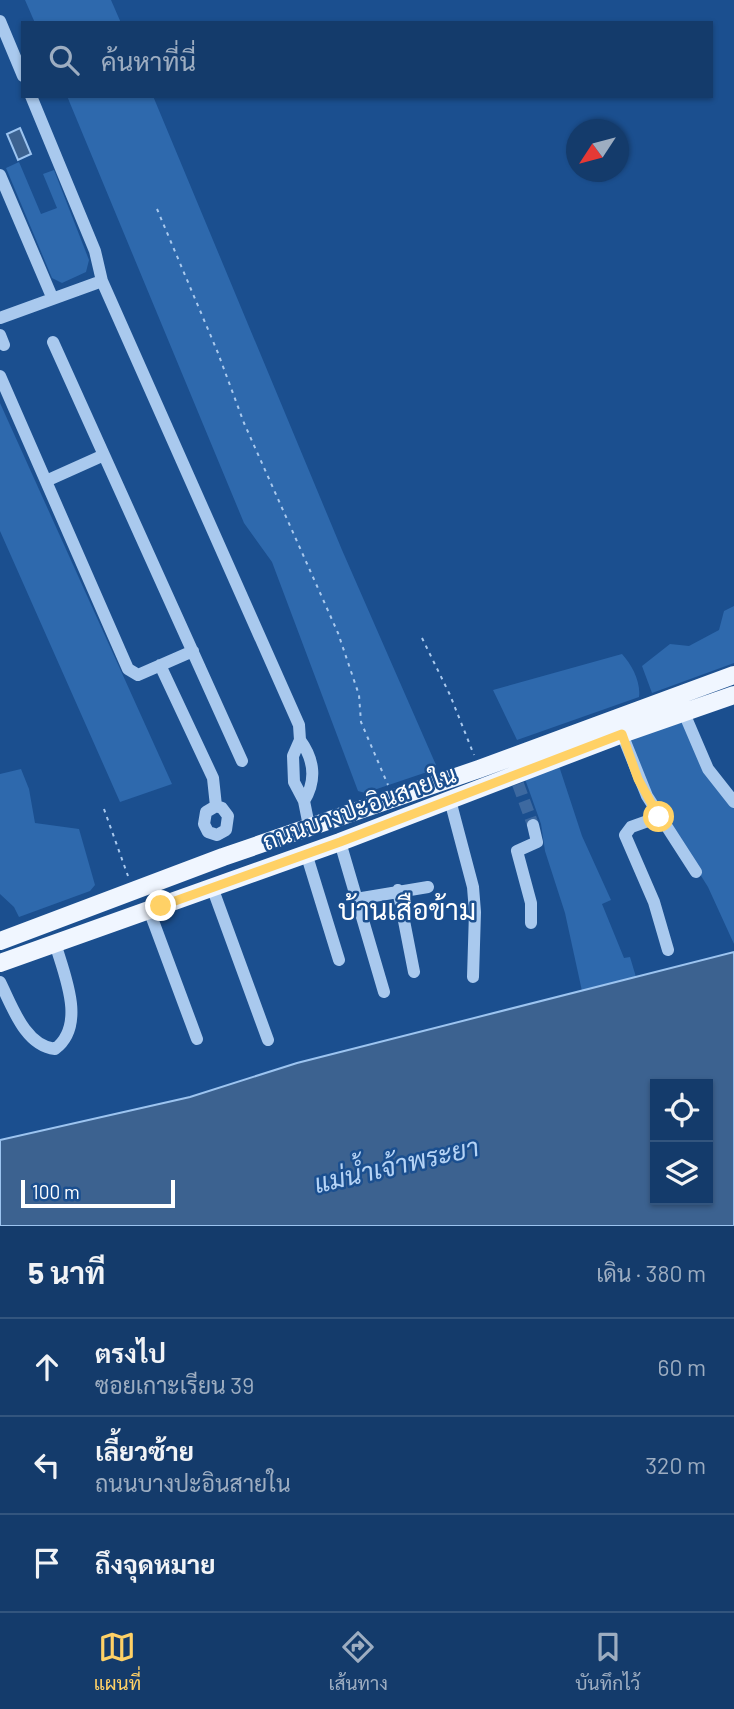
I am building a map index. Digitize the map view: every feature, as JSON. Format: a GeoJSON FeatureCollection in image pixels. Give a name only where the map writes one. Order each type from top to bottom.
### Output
{"type":"FeatureCollection","features":[{"type":"Feature","properties":{"kind":"main road","name":"ถนนบางปะอินสายใน"},"geometry":{"type":"LineString","coordinates":[[0,941],[223,857],[392,800],[734,675]]}},
{"type":"Feature","properties":{"kind":"main road","name":"ถนนบางปะอินสายใน"},"geometry":{"type":"LineString","coordinates":[[0,963],[450,800],[517,780],[622,734],[734,695]]}},
{"type":"Feature","properties":{"kind":"main road"},"geometry":{"type":"LineString","coordinates":[[154,883],[155,908]]}},
{"type":"Feature","properties":{"kind":"street"},"geometry":{"type":"LineString","coordinates":[[0,21],[21,71]]}},
{"type":"Feature","properties":{"kind":"street"},"geometry":{"type":"LineString","coordinates":[[32,98],[94,251],[102,281],[299,725],[300,740],[293,756],[294,782],[304,801],[309,826]]}},
{"type":"Feature","properties":{"kind":"street"},"geometry":{"type":"LineString","coordinates":[[0,175],[52,297]]}},
{"type":"Feature","properties":{"kind":"street"},"geometry":{"type":"LineString","coordinates":[[0,318],[102,281]]}},
{"type":"Feature","properties":{"kind":"street"},"geometry":{"type":"LineString","coordinates":[[53,342],[242,761]]}},
{"type":"Feature","properties":{"kind":"street"},"geometry":{"type":"LineString","coordinates":[[0,376],[128,669],[138,675],[193,651]]}},
{"type":"Feature","properties":{"kind":"street"},"geometry":{"type":"LineString","coordinates":[[46,481],[104,455]]}},
{"type":"Feature","properties":{"kind":"street"},"geometry":{"type":"LineString","coordinates":[[160,665],[213,778],[216,806],[206,812],[204,824],[208,832],[217,835],[223,857]]}},
{"type":"Feature","properties":{"kind":"street"},"geometry":{"type":"LineString","coordinates":[[684,713],[708,769],[734,802]]}},
{"type":"Feature","properties":{"kind":"street"},"geometry":{"type":"LineString","coordinates":[[622,734],[638,779],[659,817],[696,872]]}},
{"type":"Feature","properties":{"kind":"street"},"geometry":{"type":"LineString","coordinates":[[300,740],[311,756],[312,788],[304,801]]}},
{"type":"Feature","properties":{"kind":"street"},"geometry":{"type":"LineString","coordinates":[[450,800],[473,887],[473,977]]}},
{"type":"Feature","properties":{"kind":"street"},"geometry":{"type":"LineString","coordinates":[[659,817],[631,827],[625,835],[654,902],[668,950]]}},
{"type":"Feature","properties":{"kind":"street"},"geometry":{"type":"LineString","coordinates":[[531,923],[531,903],[517,851],[537,842],[534,825]]}},
{"type":"Feature","properties":{"kind":"street"},"geometry":{"type":"LineString","coordinates":[[340,842],[384,992]]}},
{"type":"Feature","properties":{"kind":"street"},"geometry":{"type":"LineString","coordinates":[[306,853],[339,960]]}},
{"type":"Feature","properties":{"kind":"street"},"geometry":{"type":"LineString","coordinates":[[212,887],[268,1041]]}},
{"type":"Feature","properties":{"kind":"street"},"geometry":{"type":"LineString","coordinates":[[356,899],[428,887]]}},
{"type":"Feature","properties":{"kind":"street"},"geometry":{"type":"LineString","coordinates":[[398,890],[414,972]]}},
{"type":"Feature","properties":{"kind":"street"},"geometry":{"type":"LineString","coordinates":[[155,908],[197,1039]]}},
{"type":"Feature","properties":{"kind":"street"},"geometry":{"type":"LineString","coordinates":[[0,982],[26,1031],[37,1043],[55,1049],[65,1042],[71,1030],[71,1012],[55,943]]}},
{"type":"Feature","properties":{"kind":"path"},"geometry":{"type":"LineString","coordinates":[[157,209],[218,353],[243,423],[338,633],[359,695],[361,722],[370,746],[382,764],[392,800]]}},
{"type":"Feature","properties":{"kind":"path"},"geometry":{"type":"LineString","coordinates":[[422,638],[450,695],[479,769]]}},
{"type":"Feature","properties":{"kind":"path"},"geometry":{"type":"LineString","coordinates":[[104,809],[133,890]]}},
{"type":"Feature","properties":{"kind":"shaded area"},"geometry":{"type":"Polygon","coordinates":[[[25,0],[111,0],[120,21],[34,21],[25,0]]]}},
{"type":"Feature","properties":{"kind":"shaded area"},"geometry":{"type":"Polygon","coordinates":[[[68,98],[154,98],[342,550],[436,765],[433,770],[365,793],[358,791],[272,562],[244,523],[68,98]]]}},
{"type":"Feature","properties":{"kind":"shaded area"},"geometry":{"type":"Polygon","coordinates":[[[19,162],[41,214],[57,208],[43,174],[54,170],[89,260],[86,272],[62,283],[52,278],[6,168],[19,162]]]}},
{"type":"Feature","properties":{"kind":"shaded area"},"geometry":{"type":"Polygon","coordinates":[[[0,403],[172,784],[120,802],[0,531],[0,403]]]}},
{"type":"Feature","properties":{"kind":"shaded area"},"geometry":{"type":"Polygon","coordinates":[[[734,606],[734,663],[652,693],[642,666],[670,644],[689,646],[719,630],[724,611],[734,606]]]}},
{"type":"Feature","properties":{"kind":"shaded area"},"geometry":{"type":"Polygon","coordinates":[[[622,654],[635,674],[639,697],[517,740],[493,690],[622,654]]]}},
{"type":"Feature","properties":{"kind":"shaded area"},"geometry":{"type":"Polygon","coordinates":[[[683,722],[734,807],[734,944],[708,887],[643,783],[629,737],[683,722]]]}},
{"type":"Feature","properties":{"kind":"shaded area"},"geometry":{"type":"Polygon","coordinates":[[[559,766],[582,836],[611,900],[602,904],[624,958],[630,957],[636,977],[582,991],[565,913],[545,851],[541,824],[525,779],[559,766]]]}},
{"type":"Feature","properties":{"kind":"shaded area"},"geometry":{"type":"Polygon","coordinates":[[[21,769],[29,789],[35,823],[79,829],[95,885],[90,891],[19,917],[14,907],[0,894],[0,774],[21,769]]]}},
{"type":"Feature","properties":{"kind":"water"},"geometry":{"type":"Polygon","coordinates":[[[20,128],[31,154],[18,160],[7,134],[20,128]]]}},
{"type":"Feature","properties":{"kind":"water","name":"แม่น้ำเจ้าพระยา"},"geometry":{"type":"Polygon","coordinates":[[[734,952],[734,1226],[0,1226],[0,1140],[190,1097],[297,1063],[734,952]]]}},
{"type":"Feature","properties":{"kind":"tunnel"},"geometry":{"type":"LineString","coordinates":[[518,784],[533,825]]}},
{"type":"Feature","properties":{"kind":"district","name":"บ้านเสือข้าม"},"geometry":{"type":"Point","coordinates":[407,909]}},
{"type":"Feature","properties":{"kind":"route"},"geometry":{"type":"LineString","coordinates":[[161,906],[340,842],[622,734],[638,779],[659,817]]}}]}
